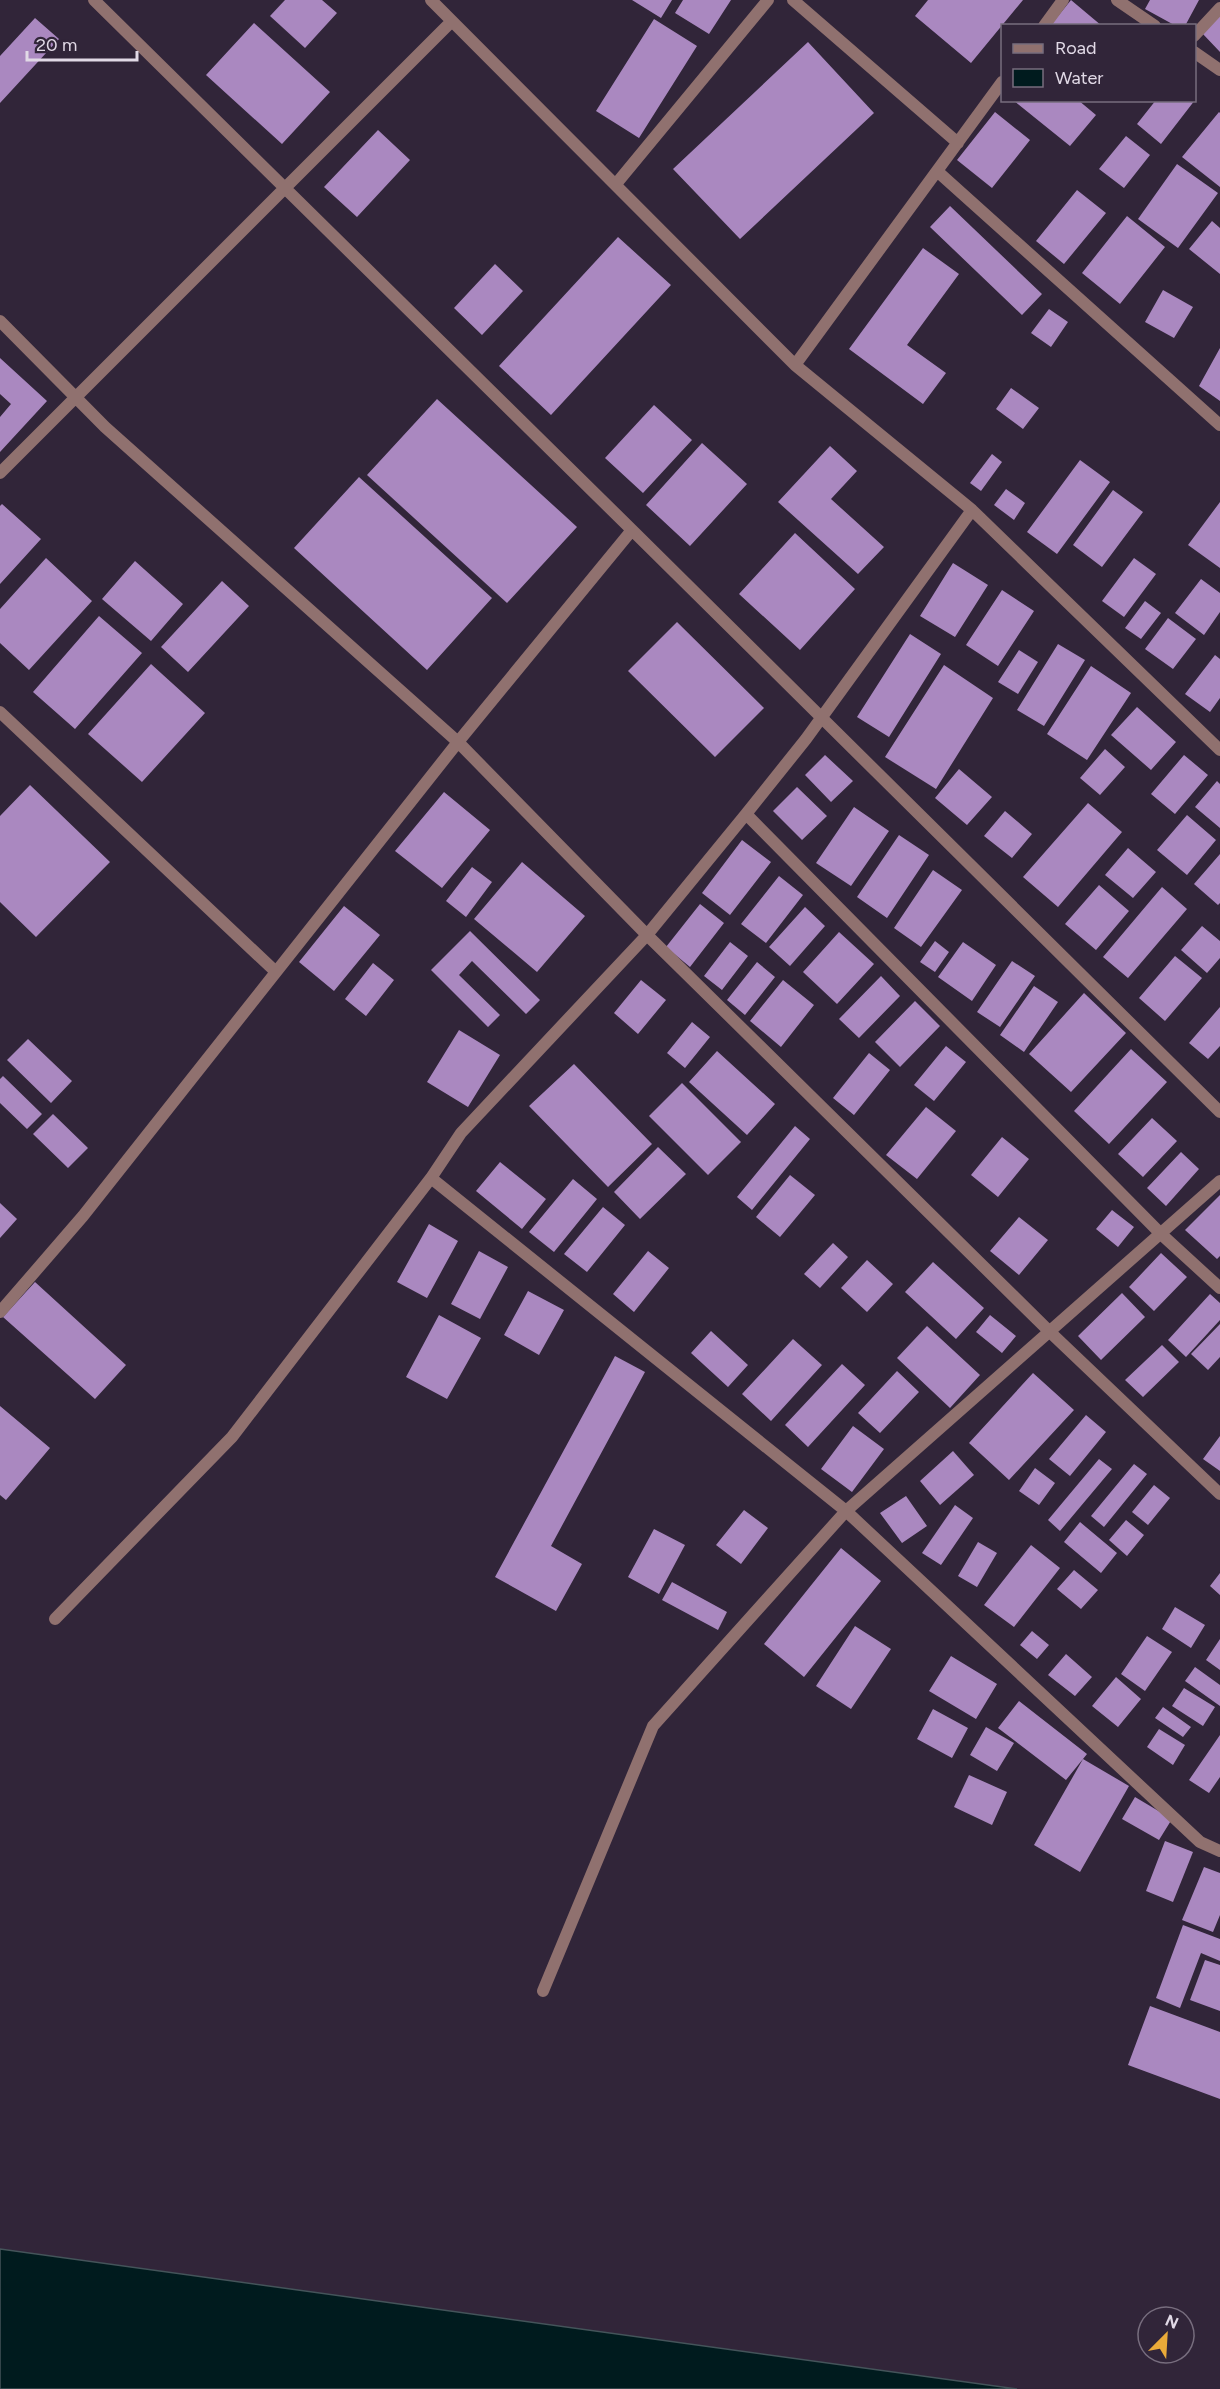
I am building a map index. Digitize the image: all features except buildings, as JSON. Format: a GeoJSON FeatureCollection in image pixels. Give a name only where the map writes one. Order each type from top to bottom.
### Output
{"type":"FeatureCollection","features":[{"type":"Feature","properties":{"kind":"street"},"geometry":{"type":"LineString","coordinates":[[94,0],[1220,1112]]}},
{"type":"Feature","properties":{"kind":"street"},"geometry":{"type":"LineString","coordinates":[[431,0],[795,364],[972,510],[1220,750]]}},
{"type":"Feature","properties":{"kind":"street"},"geometry":{"type":"LineString","coordinates":[[616,184],[768,0]]}},
{"type":"Feature","properties":{"kind":"street"},"geometry":{"type":"LineString","coordinates":[[793,0],[958,143]]}},
{"type":"Feature","properties":{"kind":"street"},"geometry":{"type":"LineString","coordinates":[[1045,24],[1063,0]]}},
{"type":"Feature","properties":{"kind":"street"},"geometry":{"type":"LineString","coordinates":[[1117,0],[1152,24]]}},
{"type":"Feature","properties":{"kind":"street"},"geometry":{"type":"LineString","coordinates":[[1196,34],[1220,9]]}},
{"type":"Feature","properties":{"kind":"street"},"geometry":{"type":"LineString","coordinates":[[0,473],[452,21]]}},
{"type":"Feature","properties":{"kind":"street"},"geometry":{"type":"LineString","coordinates":[[1196,53],[1220,69]]}},
{"type":"Feature","properties":{"kind":"street"},"geometry":{"type":"LineString","coordinates":[[795,364],[1001,83]]}},
{"type":"Feature","properties":{"kind":"street"},"geometry":{"type":"LineString","coordinates":[[936,171],[1220,425]]}},
{"type":"Feature","properties":{"kind":"street"},"geometry":{"type":"LineString","coordinates":[[0,321],[105,426],[458,742],[647,936],[1051,1333],[1220,1494]]}},
{"type":"Feature","properties":{"kind":"street"},"geometry":{"type":"LineString","coordinates":[[56,1619],[232,1437],[431,1178],[461,1133],[647,936],[822,717],[972,510]]}},
{"type":"Feature","properties":{"kind":"street"},"geometry":{"type":"LineString","coordinates":[[0,1312],[83,1216],[458,742],[632,530]]}},
{"type":"Feature","properties":{"kind":"street"},"geometry":{"type":"LineString","coordinates":[[0,712],[276,972]]}},
{"type":"Feature","properties":{"kind":"street"},"geometry":{"type":"LineString","coordinates":[[746,814],[1161,1234],[1220,1288]]}},
{"type":"Feature","properties":{"kind":"street"},"geometry":{"type":"LineString","coordinates":[[431,1178],[846,1511],[1200,1842],[1220,1851]]}},
{"type":"Feature","properties":{"kind":"street"},"geometry":{"type":"LineString","coordinates":[[543,1992],[653,1726],[846,1511],[1051,1333],[1220,1181]]}},
{"type":"Feature","properties":{"kind":"water"},"geometry":{"type":"Polygon","coordinates":[[[0,2249],[1017,2389],[0,2389],[0,2249]]]}}]}
